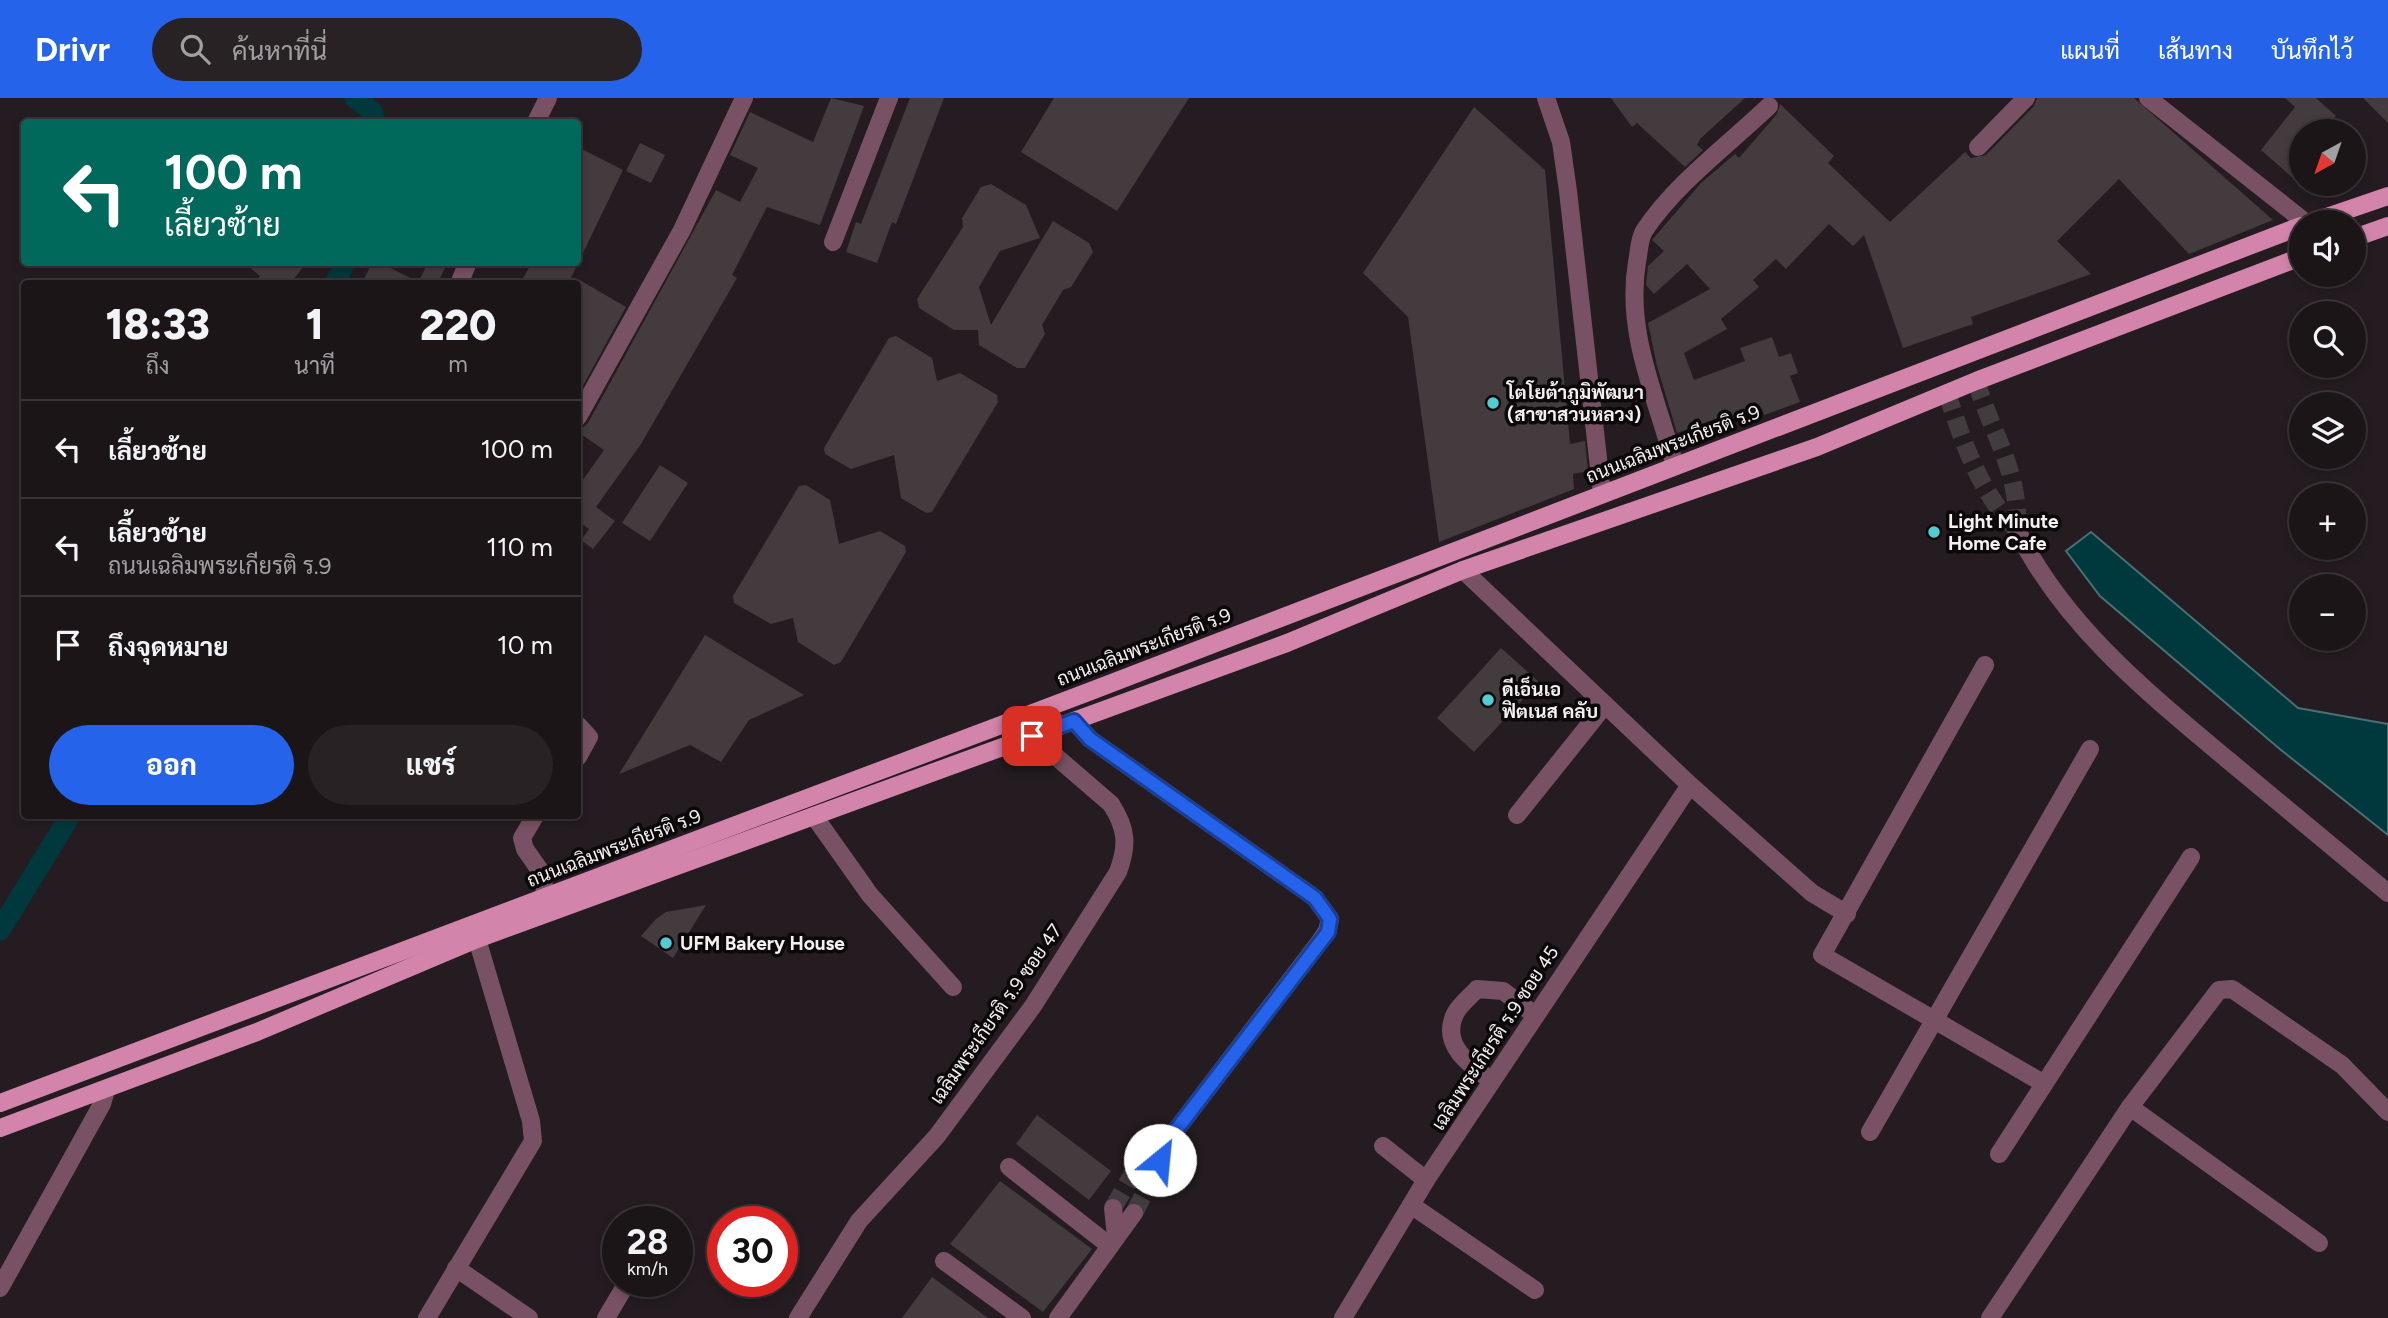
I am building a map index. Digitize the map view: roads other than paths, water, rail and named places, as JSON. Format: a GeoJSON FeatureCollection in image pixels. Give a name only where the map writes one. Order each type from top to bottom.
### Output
{"type":"FeatureCollection","features":[{"type":"Feature","properties":{"kind":"main road"},"geometry":{"type":"LineString","coordinates":[[2347,210],[2388,196]]}},
{"type":"Feature","properties":{"kind":"main road"},"geometry":{"type":"LineString","coordinates":[[2366,234],[2388,226]]}},
{"type":"Feature","properties":{"kind":"main road","name":"ถนนเฉลิมพระเกียรติ ร.9"},"geometry":{"type":"LineString","coordinates":[[0,1103],[2289,231]]}},
{"type":"Feature","properties":{"kind":"main road","name":"ถนนเฉลิมพระเกียรติ ร.9"},"geometry":{"type":"LineString","coordinates":[[0,1128],[257,1032],[477,939],[1287,643],[1463,570],[1817,447],[1976,381],[2289,262]]}},
{"type":"Feature","properties":{"kind":"street"},"geometry":{"type":"LineString","coordinates":[[538,119],[548,98]]}},
{"type":"Feature","properties":{"kind":"street"},"geometry":{"type":"LineString","coordinates":[[581,412],[682,230],[744,98]]}},
{"type":"Feature","properties":{"kind":"street"},"geometry":{"type":"LineString","coordinates":[[833,242],[889,98]]}},
{"type":"Feature","properties":{"kind":"street"},"geometry":{"type":"LineString","coordinates":[[1546,98],[1561,142],[1568,191],[1602,494]]}},
{"type":"Feature","properties":{"kind":"street"},"geometry":{"type":"LineString","coordinates":[[1978,146],[2026,98]]}},
{"type":"Feature","properties":{"kind":"street"},"geometry":{"type":"LineString","coordinates":[[2148,98],[2290,210]]}},
{"type":"Feature","properties":{"kind":"street"},"geometry":{"type":"LineString","coordinates":[[1675,466],[1640,348],[1633,313],[1633,292],[1642,234],[1668,202],[1769,106]]}},
{"type":"Feature","properties":{"kind":"street"},"geometry":{"type":"LineString","coordinates":[[2018,530],[2035,568],[2075,621],[2169,711],[2388,893]]}},
{"type":"Feature","properties":{"kind":"street"},"geometry":{"type":"LineString","coordinates":[[1463,570],[1690,785],[1812,893],[1847,914]]}},
{"type":"Feature","properties":{"kind":"street"},"geometry":{"type":"LineString","coordinates":[[1984,665],[1822,955],[2043,1083]]}},
{"type":"Feature","properties":{"kind":"street"},"geometry":{"type":"LineString","coordinates":[[1517,815],[1605,705]]}},
{"type":"Feature","properties":{"kind":"street"},"geometry":{"type":"LineString","coordinates":[[1074,721],[1090,739],[1315,898],[1330,919],[1328,932],[1170,1138],[1135,1170]]}},
{"type":"Feature","properties":{"kind":"street"},"geometry":{"type":"LineString","coordinates":[[581,728],[589,737],[581,752]]}},
{"type":"Feature","properties":{"kind":"street","name":"เฉลิมพระเกียรติ ร.9 ซอย 47"},"geometry":{"type":"LineString","coordinates":[[798,1318],[859,1220],[937,1136],[1033,1006],[1118,872],[1126,850],[1126,834],[1120,818],[1111,804],[1032,736]]}},
{"type":"Feature","properties":{"kind":"street"},"geometry":{"type":"LineString","coordinates":[[1870,1132],[2090,749]]}},
{"type":"Feature","properties":{"kind":"street","name":"เฉลิมพระเกียรติ ร.9 ซอย 45"},"geometry":{"type":"LineString","coordinates":[[1343,1318],[1426,1180],[1690,785]]}},
{"type":"Feature","properties":{"kind":"street"},"geometry":{"type":"LineString","coordinates":[[814,816],[870,895],[953,987]]}},
{"type":"Feature","properties":{"kind":"street"},"geometry":{"type":"LineString","coordinates":[[533,819],[522,838],[524,849],[541,872],[546,896]]}},
{"type":"Feature","properties":{"kind":"street"},"geometry":{"type":"LineString","coordinates":[[1999,1154],[2191,857]]}},
{"type":"Feature","properties":{"kind":"street"},"geometry":{"type":"LineString","coordinates":[[427,1318],[533,1141],[531,1121],[477,939]]}},
{"type":"Feature","properties":{"kind":"street"},"geometry":{"type":"LineString","coordinates":[[1492,1081],[1466,1063],[1452,1042],[1451,1030],[1455,1014],[1477,989],[1503,991],[1535,1015]]}},
{"type":"Feature","properties":{"kind":"street"},"geometry":{"type":"LineString","coordinates":[[1990,1318],[2130,1107],[2219,990],[2232,989],[2342,1065],[2388,1112]]}},
{"type":"Feature","properties":{"kind":"street"},"geometry":{"type":"LineString","coordinates":[[0,1288],[102,1104],[106,1090]]}},
{"type":"Feature","properties":{"kind":"street"},"geometry":{"type":"LineString","coordinates":[[2130,1107],[2319,1243]]}},
{"type":"Feature","properties":{"kind":"street"},"geometry":{"type":"LineString","coordinates":[[1151,1181],[1170,1138]]}},
{"type":"Feature","properties":{"kind":"street"},"geometry":{"type":"LineString","coordinates":[[1384,1146],[1426,1180]]}},
{"type":"Feature","properties":{"kind":"street"},"geometry":{"type":"LineString","coordinates":[[1009,1167],[1113,1241]]}},
{"type":"Feature","properties":{"kind":"street"},"geometry":{"type":"LineString","coordinates":[[1411,1205],[1535,1290]]}},
{"type":"Feature","properties":{"kind":"street"},"geometry":{"type":"LineString","coordinates":[[1113,1208],[1113,1241]]}},
{"type":"Feature","properties":{"kind":"street"},"geometry":{"type":"LineString","coordinates":[[1058,1318],[1134,1213]]}},
{"type":"Feature","properties":{"kind":"street"},"geometry":{"type":"LineString","coordinates":[[944,1261],[1022,1318]]}},
{"type":"Feature","properties":{"kind":"street"},"geometry":{"type":"LineString","coordinates":[[456,1268],[529,1318]]}},
{"type":"Feature","properties":{"kind":"street"},"geometry":{"type":"LineString","coordinates":[[606,1318],[618,1297]]}},
{"type":"Feature","properties":{"kind":"water"},"geometry":{"type":"Polygon","coordinates":[[[2091,532],[2298,708],[2388,724],[2388,835],[2281,750],[2100,596],[2066,551],[2091,532]]]}},
{"type":"Feature","properties":{"kind":"waterway"},"geometry":{"type":"LineString","coordinates":[[355,98],[372,111],[374,119]]}},
{"type":"Feature","properties":{"kind":"waterway"},"geometry":{"type":"LineString","coordinates":[[337,280],[343,266]]}},
{"type":"Feature","properties":{"kind":"waterway"},"geometry":{"type":"LineString","coordinates":[[0,930],[68,819]]}},
{"type":"Feature","properties":{"kind":"tunnel"},"geometry":{"type":"LineString","coordinates":[[1976,381],[2010,471],[2017,509],[2017,530]]}},
{"type":"Feature","properties":{"kind":"tunnel"},"geometry":{"type":"LineString","coordinates":[[1947,393],[1966,448],[1983,484],[2004,516],[2017,530]]}},
{"type":"Feature","properties":{"kind":"tunnel"},"geometry":{"type":"LineString","coordinates":[[1113,1208],[1135,1170]]}},
{"type":"Feature","properties":{"kind":"tunnel"},"geometry":{"type":"LineString","coordinates":[[1134,1213],[1151,1181]]}},
{"type":"Feature","properties":{"kind":"place","name":"โตโยต้าภูมิพัฒนา (สาขาสวนหลวง)"},"geometry":{"type":"Point","coordinates":[1493,403]}},
{"type":"Feature","properties":{"kind":"place","name":"Light Minute Home Cafe"},"geometry":{"type":"Point","coordinates":[1934,532]}},
{"type":"Feature","properties":{"kind":"place","name":"ดีเอ็นเอ ฟิตเนส คลับ"},"geometry":{"type":"Point","coordinates":[1488,700]}},
{"type":"Feature","properties":{"kind":"place","name":"UFM Bakery House"},"geometry":{"type":"Point","coordinates":[666,943]}}]}
